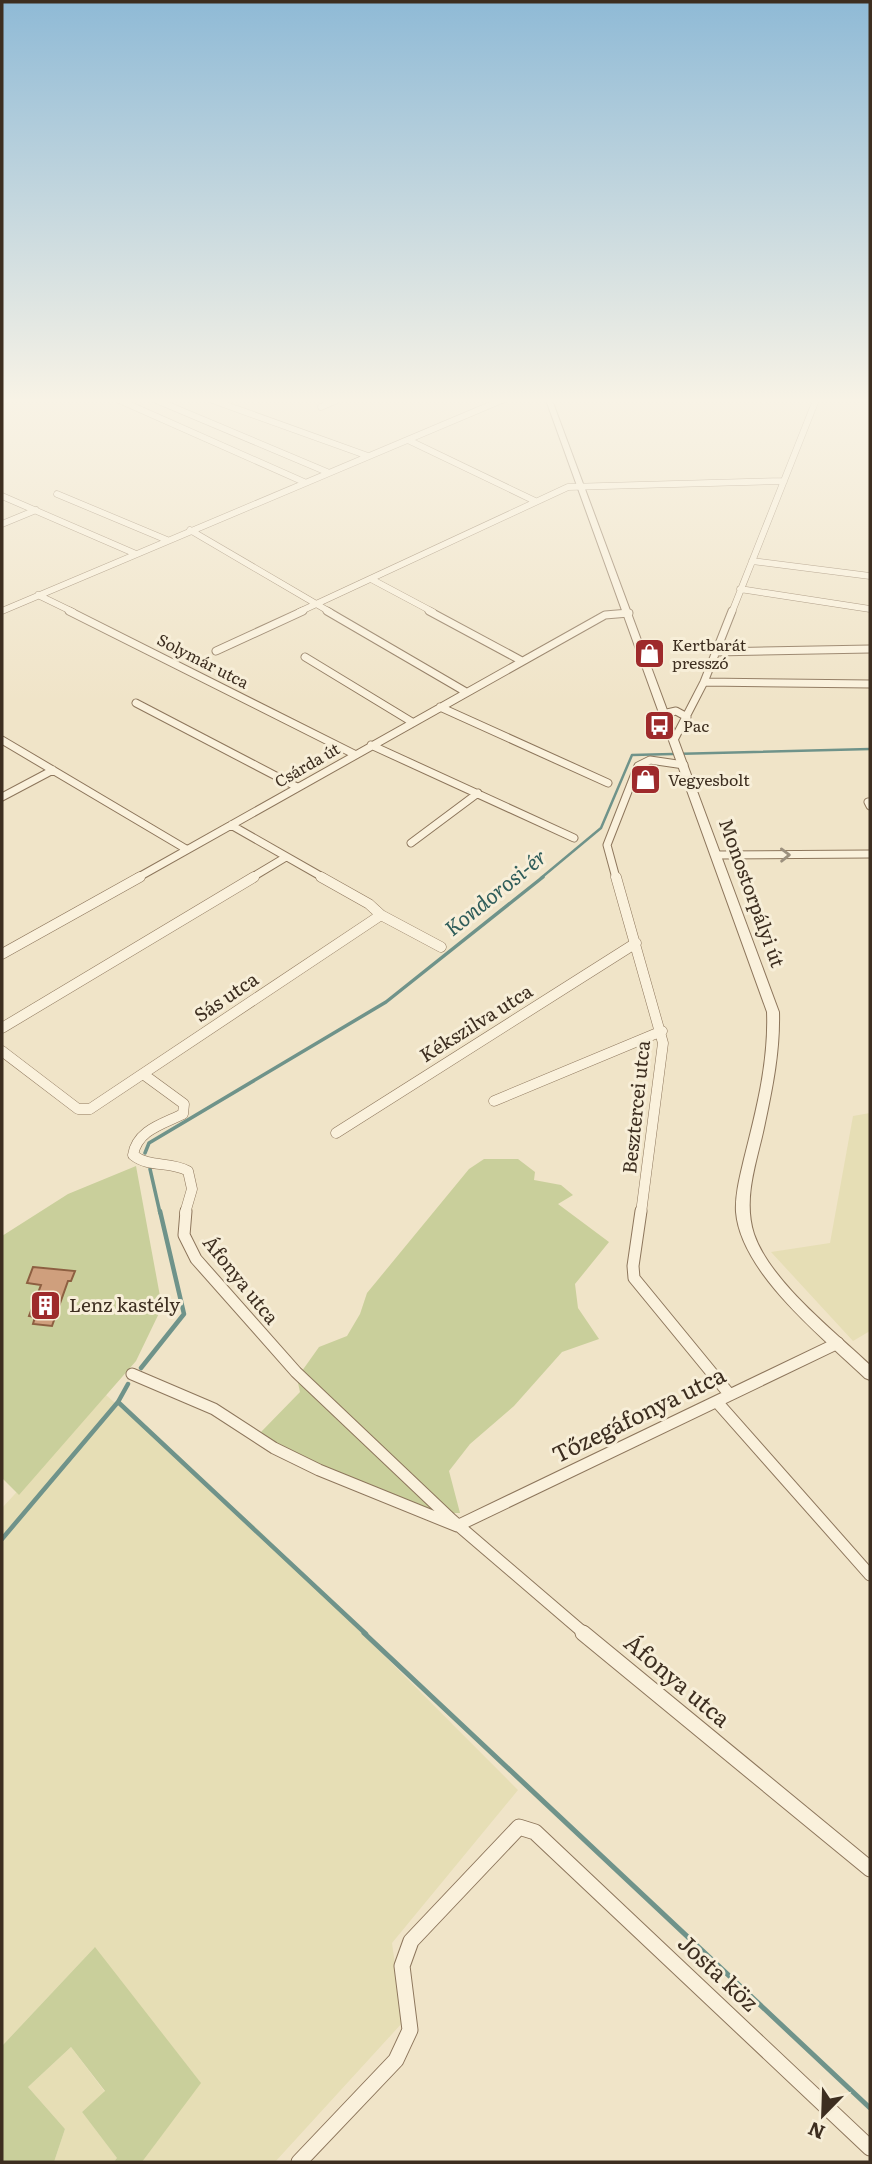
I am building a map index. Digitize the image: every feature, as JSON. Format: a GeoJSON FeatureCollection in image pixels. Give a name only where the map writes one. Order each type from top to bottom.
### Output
{"type":"FeatureCollection","features":[{"type":"Feature","properties":{"kind":"street"},"geometry":{"type":"LineString","coordinates":[[14,501],[136,554]]}},
{"type":"Feature","properties":{"kind":"street"},"geometry":{"type":"LineString","coordinates":[[74,501],[166,540]]}},
{"type":"Feature","properties":{"kind":"street"},"geometry":{"type":"LineString","coordinates":[[2,611],[259,501]]}},
{"type":"Feature","properties":{"kind":"street"},"geometry":{"type":"LineString","coordinates":[[216,651],[536,501]]}},
{"type":"Feature","properties":{"kind":"street","name":"Monostorpályi út"},"geometry":{"type":"LineString","coordinates":[[584,501],[629,613],[664,717],[773,1012],[771,1061],[743,1200],[746,1232],[753,1250],[774,1279],[870,1374]]}},
{"type":"Feature","properties":{"kind":"street"},"geometry":{"type":"LineString","coordinates":[[679,752],[687,718],[776,501]]}},
{"type":"Feature","properties":{"kind":"street"},"geometry":{"type":"LineString","coordinates":[[2,524],[36,510]]}},
{"type":"Feature","properties":{"kind":"street"},"geometry":{"type":"LineString","coordinates":[[190,530],[466,692]]}},
{"type":"Feature","properties":{"kind":"street"},"geometry":{"type":"LineString","coordinates":[[752,561],[870,576]]}},
{"type":"Feature","properties":{"kind":"street"},"geometry":{"type":"LineString","coordinates":[[372,579],[522,661]]}},
{"type":"Feature","properties":{"kind":"street"},"geometry":{"type":"LineString","coordinates":[[740,589],[870,609]]}},
{"type":"Feature","properties":{"kind":"street","name":"Solymár utca"},"geometry":{"type":"LineString","coordinates":[[38,595],[354,754]]}},
{"type":"Feature","properties":{"kind":"street","name":"Csárda út"},"geometry":{"type":"LineString","coordinates":[[2,954],[605,615],[629,613]]}},
{"type":"Feature","properties":{"kind":"street"},"geometry":{"type":"LineString","coordinates":[[715,652],[870,649]]}},
{"type":"Feature","properties":{"kind":"street"},"geometry":{"type":"LineString","coordinates":[[305,657],[412,722]]}},
{"type":"Feature","properties":{"kind":"street"},"geometry":{"type":"LineString","coordinates":[[704,682],[870,684]]}},
{"type":"Feature","properties":{"kind":"street"},"geometry":{"type":"LineString","coordinates":[[136,703],[297,787]]}},
{"type":"Feature","properties":{"kind":"street"},"geometry":{"type":"LineString","coordinates":[[440,707],[608,783]]}},
{"type":"Feature","properties":{"kind":"street"},"geometry":{"type":"LineString","coordinates":[[664,717],[667,713],[676,711],[687,718]]}},
{"type":"Feature","properties":{"kind":"street"},"geometry":{"type":"LineString","coordinates":[[2,740],[187,849]]}},
{"type":"Feature","properties":{"kind":"street"},"geometry":{"type":"LineString","coordinates":[[371,745],[573,838]]}},
{"type":"Feature","properties":{"kind":"street","name":"Besztercei utca"},"geometry":{"type":"LineString","coordinates":[[679,752],[638,766],[607,845],[662,1031],[661,1074],[633,1266],[634,1278],[730,1395]]}},
{"type":"Feature","properties":{"kind":"street"},"geometry":{"type":"LineString","coordinates":[[2,797],[53,770]]}},
{"type":"Feature","properties":{"kind":"street"},"geometry":{"type":"LineString","coordinates":[[411,843],[478,793]]}},
{"type":"Feature","properties":{"kind":"street"},"geometry":{"type":"LineString","coordinates":[[231,824],[369,904],[381,915],[441,947]]}},
{"type":"Feature","properties":{"kind":"street"},"geometry":{"type":"LineString","coordinates":[[717,855],[870,854]]}},
{"type":"Feature","properties":{"kind":"street"},"geometry":{"type":"LineString","coordinates":[[2,1028],[286,857]]}},
{"type":"Feature","properties":{"kind":"street","name":"Sás utca"},"geometry":{"type":"LineString","coordinates":[[2,1051],[78,1109],[90,1109],[381,915]]}},
{"type":"Feature","properties":{"kind":"street","name":"Kékszilva utca"},"geometry":{"type":"LineString","coordinates":[[336,1133],[636,943]]}},
{"type":"Feature","properties":{"kind":"street"},"geometry":{"type":"LineString","coordinates":[[494,1101],[662,1031]]}},
{"type":"Feature","properties":{"kind":"street","name":"Áfonya utca"},"geometry":{"type":"LineString","coordinates":[[143,1074],[184,1104],[183,1114],[142,1134],[133,1148],[133,1155],[142,1162],[183,1167],[191,1175],[191,1199],[182,1218],[188,1247],[285,1362],[457,1525],[870,1869]]}},
{"type":"Feature","properties":{"kind":"street","name":"Tőzegáfonya utca"},"geometry":{"type":"LineString","coordinates":[[457,1525],[838,1343]]}},
{"type":"Feature","properties":{"kind":"street","name":"Áfonya utca"},"geometry":{"type":"LineString","coordinates":[[132,1374],[227,1416],[272,1447],[381,1497],[457,1525]]}},
{"type":"Feature","properties":{"kind":"street"},"geometry":{"type":"LineString","coordinates":[[717,1402],[870,1574]]}},
{"type":"Feature","properties":{"kind":"street","name":"Josta köz"},"geometry":{"type":"LineString","coordinates":[[299,2162],[396,2060],[410,2030],[402,1966],[411,1941],[519,1827],[535,1832],[870,2148]]}},
{"type":"Feature","properties":{"kind":"shaded area"},"geometry":{"type":"Polygon","coordinates":[[[870,1113],[870,1331],[853,1341],[771,1252],[830,1243],[853,1116],[870,1113]]]}},
{"type":"Feature","properties":{"kind":"shaded area"},"geometry":{"type":"Polygon","coordinates":[[[106,1395],[260,1531],[518,1790],[392,1943],[403,2022],[275,2162],[142,2162],[200,2082],[94,1948],[2,2046],[2,1508],[106,1395]]]}},
{"type":"Feature","properties":{"kind":"shaded area"},"geometry":{"type":"Polygon","coordinates":[[[71,2047],[105,2092],[82,2112],[118,2159],[114,2162],[54,2162],[65,2129],[28,2087],[71,2047]]]}},
{"type":"Feature","properties":{"kind":"green space"},"geometry":{"type":"Polygon","coordinates":[[[484,1159],[518,1159],[535,1172],[534,1180],[561,1185],[573,1195],[558,1204],[609,1242],[575,1284],[578,1308],[599,1339],[562,1352],[514,1406],[470,1444],[449,1471],[460,1513],[434,1513],[328,1470],[275,1443],[261,1432],[300,1392],[297,1378],[319,1347],[347,1336],[360,1314],[367,1293],[469,1169],[484,1159]]]}},
{"type":"Feature","properties":{"kind":"green space"},"geometry":{"type":"Polygon","coordinates":[[[136,1166],[162,1307],[136,1361],[19,1495],[2,1478],[2,1236],[68,1194],[136,1166]]]}},
{"type":"Feature","properties":{"kind":"green space"},"geometry":{"type":"Polygon","coordinates":[[[95,1947],[201,2083],[142,2162],[114,2162],[117,2158],[82,2112],[105,2091],[71,2047],[28,2087],[65,2129],[54,2162],[2,2162],[2,2046],[95,1947]]]}},
{"type":"Feature","properties":{"kind":"building","name":"Lenz kastély"},"geometry":{"type":"Polygon","coordinates":[[[33,1267],[75,1271],[71,1281],[68,1281],[52,1326],[33,1324],[35,1317],[29,1316],[41,1285],[27,1283],[33,1267]]]}},
{"type":"Feature","properties":{"kind":"waterway","name":"Kondorosi-ér"},"geometry":{"type":"LineString","coordinates":[[541,878],[601,828],[632,755],[870,749]]}},
{"type":"Feature","properties":{"kind":"waterway","name":"Kondorosi-ér"},"geometry":{"type":"LineString","coordinates":[[145,1153],[149,1143],[386,1002],[543,877]]}},
{"type":"Feature","properties":{"kind":"waterway","name":"Kondorosi-ér"},"geometry":{"type":"LineString","coordinates":[[150,1169],[160,1213]]}},
{"type":"Feature","properties":{"kind":"waterway","name":"Kondorosi-ér"},"geometry":{"type":"LineString","coordinates":[[141,1368],[184,1314],[160,1211]]}},
{"type":"Feature","properties":{"kind":"waterway","name":"Kondorosi-ér"},"geometry":{"type":"LineString","coordinates":[[118,1402],[128,1384]]}},
{"type":"Feature","properties":{"kind":"waterway","name":"Kondorosi-ér"},"geometry":{"type":"LineString","coordinates":[[2,1539],[118,1402]]}},
{"type":"Feature","properties":{"kind":"waterway"},"geometry":{"type":"LineString","coordinates":[[118,1402],[366,1634]]}},
{"type":"Feature","properties":{"kind":"waterway"},"geometry":{"type":"LineString","coordinates":[[364,1633],[870,2108]]}},
{"type":"Feature","properties":{"kind":"place","name":"Kertbarát presszó"},"geometry":{"type":"Point","coordinates":[649,654]}},
{"type":"Feature","properties":{"kind":"place","name":"Pac"},"geometry":{"type":"Point","coordinates":[660,726]}},
{"type":"Feature","properties":{"kind":"place","name":"Vegyesbolt"},"geometry":{"type":"Point","coordinates":[645,780]}},
{"type":"Feature","properties":{"kind":"place","name":"Lenz kastély"},"geometry":{"type":"Point","coordinates":[46,1305]}}]}
